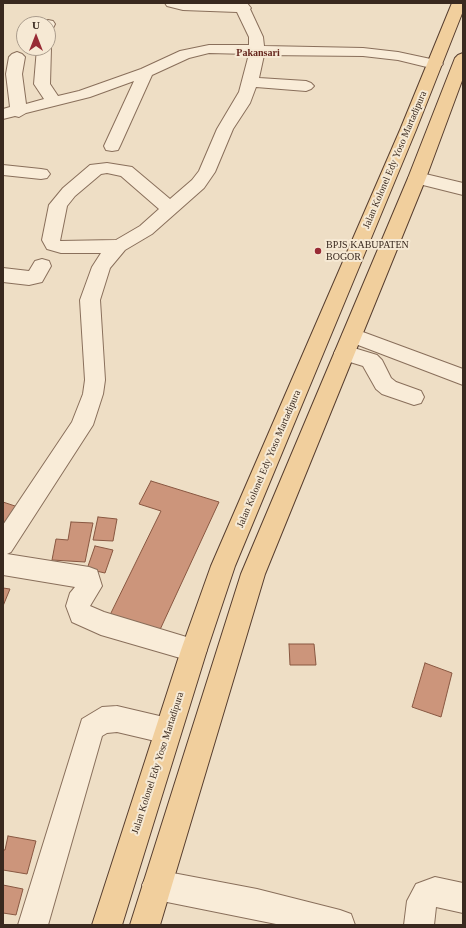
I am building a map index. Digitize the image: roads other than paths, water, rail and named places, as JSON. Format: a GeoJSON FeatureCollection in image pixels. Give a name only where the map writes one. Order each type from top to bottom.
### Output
{"type":"FeatureCollection","features":[{"type":"Feature","properties":{"kind":"main road","name":"Jalan Kolonel Edy Yoso Martadipura"},"geometry":{"type":"LineString","coordinates":[[107,925],[194,650],[226,558],[408,130],[459,3]]}},
{"type":"Feature","properties":{"kind":"main road"},"geometry":{"type":"LineString","coordinates":[[145,925],[156,885],[254,574],[462,66]]}},
{"type":"Feature","properties":{"kind":"main road"},"geometry":{"type":"LineString","coordinates":[[408,130],[433,136]]}},
{"type":"Feature","properties":{"kind":"street"},"geometry":{"type":"LineString","coordinates":[[3,545],[82,425],[93,394],[95,380],[90,300],[101,267],[119,246],[146,230],[198,184],[207,172],[225,129],[242,103],[250,82],[257,50],[255,30],[242,6],[183,6],[172,3]]}},
{"type":"Feature","properties":{"kind":"street"},"geometry":{"type":"LineString","coordinates":[[3,114],[19,112],[108,85],[146,72],[184,54],[200,50],[219,48],[257,50],[387,48],[435,64]]}},
{"type":"Feature","properties":{"kind":"street"},"geometry":{"type":"LineString","coordinates":[[44,56],[42,84],[54,102]]}},
{"type":"Feature","properties":{"kind":"street"},"geometry":{"type":"LineString","coordinates":[[17,57],[14,74],[19,112]]}},
{"type":"Feature","properties":{"kind":"street"},"geometry":{"type":"LineString","coordinates":[[112,146],[146,72]]}},
{"type":"Feature","properties":{"kind":"street"},"geometry":{"type":"LineString","coordinates":[[250,82],[306,86]]}},
{"type":"Feature","properties":{"kind":"street"},"geometry":{"type":"LineString","coordinates":[[108,85],[133,100]]}},
{"type":"Feature","properties":{"kind":"street"},"geometry":{"type":"LineString","coordinates":[[119,246],[61,247],[53,245],[51,240],[58,205],[69,192],[96,169],[107,168],[126,172],[170,209]]}},
{"type":"Feature","properties":{"kind":"street"},"geometry":{"type":"LineString","coordinates":[[3,170],[41,174]]}},
{"type":"Feature","properties":{"kind":"street"},"geometry":{"type":"LineString","coordinates":[[417,178],[463,189]]}},
{"type":"Feature","properties":{"kind":"street"},"geometry":{"type":"LineString","coordinates":[[3,275],[29,278],[35,276],[42,266]]}},
{"type":"Feature","properties":{"kind":"street"},"geometry":{"type":"LineString","coordinates":[[348,344],[463,377]]}},
{"type":"Feature","properties":{"kind":"street"},"geometry":{"type":"LineString","coordinates":[[348,344],[375,365],[383,383],[390,388],[414,397]]}},
{"type":"Feature","properties":{"kind":"street"},"geometry":{"type":"LineString","coordinates":[[3,564],[90,578],[90,586],[79,601],[78,610],[81,614],[101,623],[194,650]]}},
{"type":"Feature","properties":{"kind":"street"},"geometry":{"type":"LineString","coordinates":[[33,925],[91,728],[102,720],[117,719],[168,731]]}},
{"type":"Feature","properties":{"kind":"street"},"geometry":{"type":"LineString","coordinates":[[156,885],[257,904],[340,925]]}},
{"type":"Feature","properties":{"kind":"street"},"geometry":{"type":"LineString","coordinates":[[419,925],[422,901],[426,894],[435,892],[463,898]]}},
{"type":"Feature","properties":{"kind":"place","name":"BPJS KABUPATEN BOGOR"},"geometry":{"type":"Point","coordinates":[318,251]}},
{"type":"Feature","properties":{"kind":"district","name":"Pakansari"},"geometry":{"type":"Point","coordinates":[258,53]}}]}
